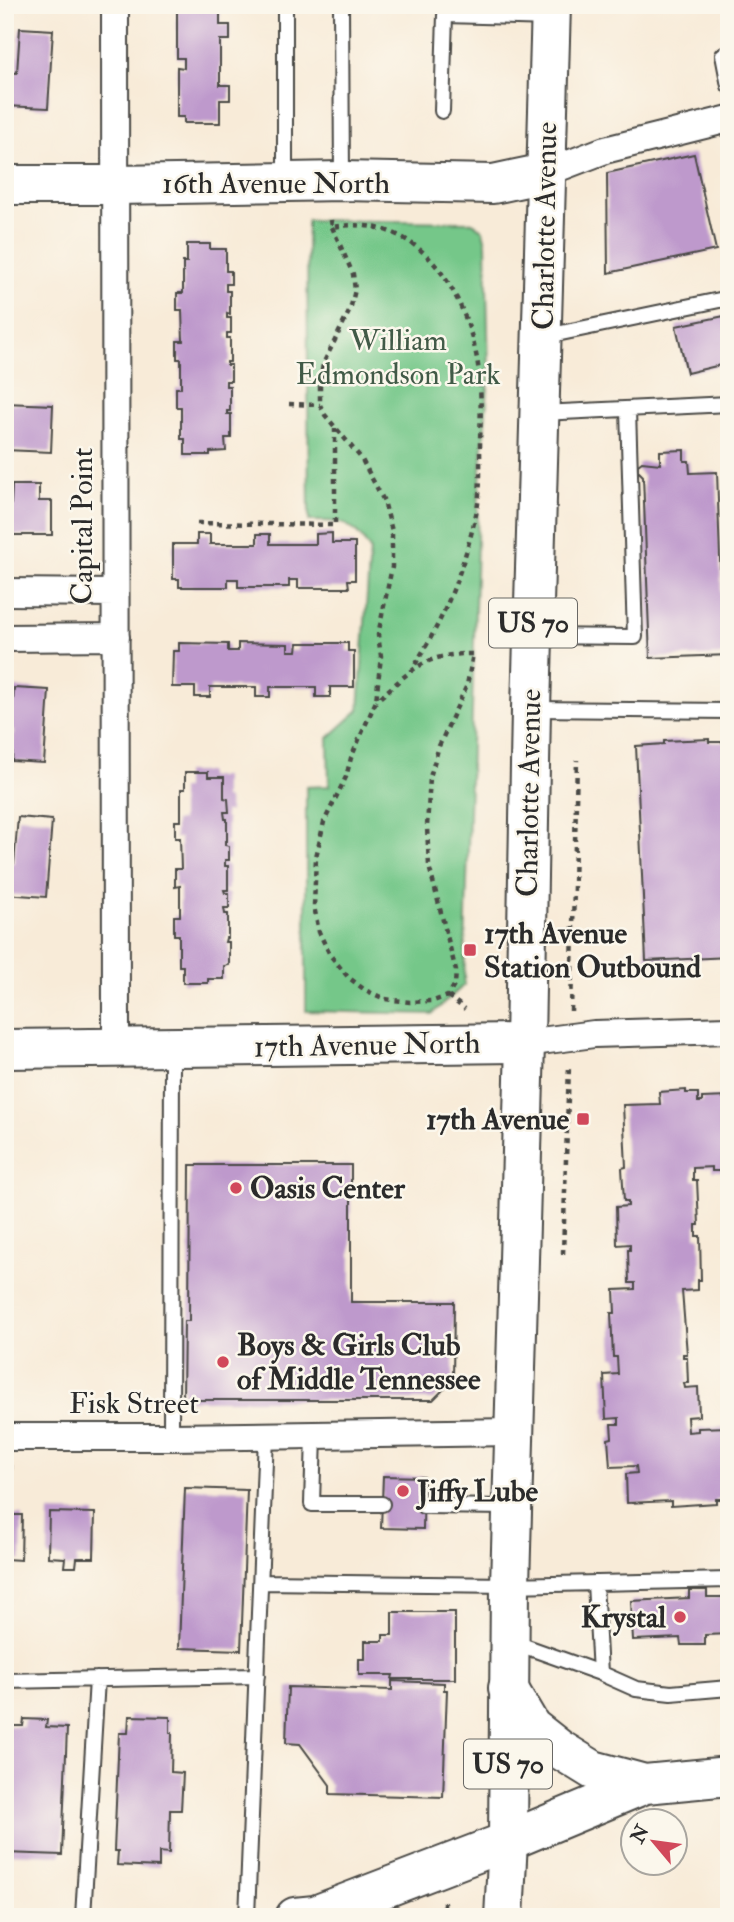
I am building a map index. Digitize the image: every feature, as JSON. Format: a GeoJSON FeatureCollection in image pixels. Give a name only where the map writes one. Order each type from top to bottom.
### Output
{"type":"FeatureCollection","features":[{"type":"Feature","properties":{"kind":"main road","name":"Charlotte Avenue"},"geometry":{"type":"LineString","coordinates":[[504,1917],[508,1841],[510,1585],[531,709],[551,11]]}},
{"type":"Feature","properties":{"kind":"main road","name":"16th Avenue North"},"geometry":{"type":"LineString","coordinates":[[5,185],[285,181],[494,184],[545,173]]}},
{"type":"Feature","properties":{"kind":"main road","name":"17th Avenue North"},"geometry":{"type":"LineString","coordinates":[[5,1049],[525,1043]]}},
{"type":"Feature","properties":{"kind":"main road"},"geometry":{"type":"LineString","coordinates":[[508,1688],[531,1727],[559,1749],[593,1770],[645,1784]]}},
{"type":"Feature","properties":{"kind":"main road"},"geometry":{"type":"LineString","coordinates":[[310,1916],[508,1841],[645,1784],[729,1776]]}},
{"type":"Feature","properties":{"kind":"street","name":"Capital Point"},"geometry":{"type":"LineString","coordinates":[[115,5],[116,1048]]}},
{"type":"Feature","properties":{"kind":"street"},"geometry":{"type":"LineString","coordinates":[[545,173],[605,150],[729,119]]}},
{"type":"Feature","properties":{"kind":"street"},"geometry":{"type":"LineString","coordinates":[[5,592],[115,593]]}},
{"type":"Feature","properties":{"kind":"street"},"geometry":{"type":"LineString","coordinates":[[5,638],[116,637]]}},
{"type":"Feature","properties":{"kind":"street","name":"17th Avenue North"},"geometry":{"type":"LineString","coordinates":[[525,1043],[594,1034],[729,1030]]}},
{"type":"Feature","properties":{"kind":"street","name":"Fisk Street"},"geometry":{"type":"LineString","coordinates":[[8,1449],[171,1437],[514,1432]]}},
{"type":"Feature","properties":{"kind":"lane"},"geometry":{"type":"LineString","coordinates":[[285,5],[285,181]]}},
{"type":"Feature","properties":{"kind":"lane"},"geometry":{"type":"LineString","coordinates":[[341,5],[342,181]]}},
{"type":"Feature","properties":{"kind":"lane"},"geometry":{"type":"LineString","coordinates":[[442,111],[444,10],[551,11]]}},
{"type":"Feature","properties":{"kind":"lane"},"geometry":{"type":"LineString","coordinates":[[723,54],[729,86]]}},
{"type":"Feature","properties":{"kind":"lane"},"geometry":{"type":"LineString","coordinates":[[542,338],[729,298]]}},
{"type":"Feature","properties":{"kind":"lane"},"geometry":{"type":"LineString","coordinates":[[540,413],[729,404]]}},
{"type":"Feature","properties":{"kind":"lane"},"geometry":{"type":"LineString","coordinates":[[533,636],[635,637],[628,410]]}},
{"type":"Feature","properties":{"kind":"lane"},"geometry":{"type":"LineString","coordinates":[[531,709],[729,711]]}},
{"type":"Feature","properties":{"kind":"lane"},"geometry":{"type":"LineString","coordinates":[[171,1437],[173,1048]]}},
{"type":"Feature","properties":{"kind":"lane"},"geometry":{"type":"LineString","coordinates":[[314,1435],[312,1504],[382,1504]]}},
{"type":"Feature","properties":{"kind":"lane"},"geometry":{"type":"LineString","coordinates":[[247,1917],[266,1436]]}},
{"type":"Feature","properties":{"kind":"lane"},"geometry":{"type":"LineString","coordinates":[[423,1506],[512,1507]]}},
{"type":"Feature","properties":{"kind":"lane"},"geometry":{"type":"LineString","coordinates":[[261,1582],[510,1585],[729,1580]]}},
{"type":"Feature","properties":{"kind":"lane"},"geometry":{"type":"LineString","coordinates":[[596,1583],[600,1673]]}},
{"type":"Feature","properties":{"kind":"lane"},"geometry":{"type":"LineString","coordinates":[[509,1641],[600,1673],[636,1689],[671,1693],[729,1688]]}},
{"type":"Feature","properties":{"kind":"lane"},"geometry":{"type":"LineString","coordinates":[[5,1681],[257,1676]]}},
{"type":"Feature","properties":{"kind":"lane"},"geometry":{"type":"LineString","coordinates":[[83,1917],[97,1679]]}},
{"type":"Feature","properties":{"kind":"path"},"geometry":{"type":"LineString","coordinates":[[376,701],[412,670],[430,659],[443,655],[473,654],[467,685],[439,746],[430,777],[427,827],[429,866],[456,971],[454,984],[447,996],[433,1002],[385,999],[365,990],[348,977],[330,955],[319,932],[314,906],[316,857],[324,822],[346,777],[351,758],[376,701],[381,656],[378,635],[392,567],[391,531],[384,501],[347,439],[320,405],[320,382],[324,364],[351,310],[355,290],[353,274],[332,223],[376,227],[401,236],[422,251],[446,276],[461,303],[475,348],[481,395],[478,506],[451,597],[437,631],[412,670]]}},
{"type":"Feature","properties":{"kind":"path"},"geometry":{"type":"LineString","coordinates":[[289,404],[320,405]]}},
{"type":"Feature","properties":{"kind":"path"},"geometry":{"type":"LineString","coordinates":[[197,523],[335,525],[335,427]]}},
{"type":"Feature","properties":{"kind":"path"},"geometry":{"type":"LineString","coordinates":[[564,1254],[577,760]]}},
{"type":"Feature","properties":{"kind":"path"},"geometry":{"type":"LineString","coordinates":[[447,996],[466,1010]]}},
{"type":"Feature","properties":{"kind":"path"},"geometry":{"type":"LineString","coordinates":[[8,1449],[10,1510]]}},
{"type":"Feature","properties":{"kind":"path"},"geometry":{"type":"LineString","coordinates":[[444,1898],[444,1917]]}},
{"type":"Feature","properties":{"kind":"green space","name":"William Edmondson Park"},"geometry":{"type":"Polygon","coordinates":[[[307,220],[473,222],[483,231],[486,243],[489,376],[478,506],[464,985],[432,1014],[306,1011],[306,787],[329,786],[328,738],[359,710],[370,550],[357,533],[345,524],[309,521],[307,220]]]}},
{"type":"Feature","properties":{"kind":"building"},"geometry":{"type":"Polygon","coordinates":[[[220,5],[220,25],[230,25],[230,40],[220,40],[220,85],[230,85],[230,100],[220,100],[220,123],[184,123],[184,117],[177,117],[177,67],[184,68],[184,58],[177,58],[177,7],[220,5]]]}},
{"type":"Feature","properties":{"kind":"building"},"geometry":{"type":"Polygon","coordinates":[[[20,28],[53,30],[48,108],[5,106],[5,72],[17,73],[20,28]]]}},
{"type":"Feature","properties":{"kind":"building"},"geometry":{"type":"Polygon","coordinates":[[[694,154],[716,250],[608,273],[607,173],[694,154]]]}},
{"type":"Feature","properties":{"kind":"building"},"geometry":{"type":"Polygon","coordinates":[[[187,244],[210,244],[210,249],[226,249],[226,271],[231,271],[231,284],[226,284],[226,291],[230,291],[230,314],[227,313],[227,318],[231,318],[231,333],[227,333],[227,338],[230,338],[230,362],[227,362],[227,365],[231,365],[231,381],[226,381],[226,386],[230,386],[230,411],[227,411],[227,414],[231,414],[231,438],[225,438],[226,451],[210,452],[210,455],[185,455],[185,439],[181,439],[181,407],[176,407],[176,388],[181,388],[181,359],[177,359],[177,341],[183,341],[182,310],[177,310],[177,293],[183,293],[183,262],[187,262],[187,244]]]}},
{"type":"Feature","properties":{"kind":"building"},"geometry":{"type":"Polygon","coordinates":[[[729,315],[729,363],[687,373],[676,326],[729,315]]]}},
{"type":"Feature","properties":{"kind":"building"},"geometry":{"type":"Polygon","coordinates":[[[5,403],[53,405],[51,452],[5,450],[5,403]]]}},
{"type":"Feature","properties":{"kind":"building"},"geometry":{"type":"Polygon","coordinates":[[[684,450],[684,461],[689,461],[690,473],[717,472],[722,616],[729,616],[729,655],[650,658],[643,476],[638,471],[638,465],[642,462],[660,464],[660,451],[684,450]]]}},
{"type":"Feature","properties":{"kind":"building"},"geometry":{"type":"Polygon","coordinates":[[[12,485],[39,485],[39,501],[52,501],[52,535],[5,535],[5,504],[11,504],[12,485]]]}},
{"type":"Feature","properties":{"kind":"building"},"geometry":{"type":"Polygon","coordinates":[[[332,533],[332,543],[355,543],[355,580],[348,580],[349,588],[298,588],[298,580],[289,580],[289,587],[238,587],[238,579],[228,579],[228,587],[179,587],[179,579],[173,579],[173,544],[197,544],[197,534],[210,534],[210,544],[257,544],[257,534],[270,534],[270,544],[316,544],[316,534],[332,533]]]}},
{"type":"Feature","properties":{"kind":"building"},"geometry":{"type":"Polygon","coordinates":[[[179,643],[228,644],[228,651],[238,651],[238,643],[288,644],[288,651],[297,651],[298,643],[348,643],[348,651],[354,651],[354,687],[330,687],[330,697],[316,697],[316,687],[270,687],[270,697],[256,697],[256,687],[210,687],[210,697],[195,697],[195,687],[172,687],[173,651],[179,651],[179,643]]]}},
{"type":"Feature","properties":{"kind":"building"},"geometry":{"type":"Polygon","coordinates":[[[14,688],[49,690],[44,763],[12,761],[14,730],[5,730],[5,701],[13,702],[14,688]]]}},
{"type":"Feature","properties":{"kind":"building"},"geometry":{"type":"Polygon","coordinates":[[[709,739],[709,742],[729,742],[729,957],[646,961],[636,746],[664,744],[664,741],[709,739]]]}},
{"type":"Feature","properties":{"kind":"building"},"geometry":{"type":"Polygon","coordinates":[[[185,772],[208,772],[208,777],[224,777],[224,798],[228,799],[229,812],[224,812],[227,819],[225,845],[229,846],[229,860],[225,860],[225,866],[228,866],[228,890],[224,890],[229,893],[229,908],[224,908],[225,914],[228,914],[228,938],[225,942],[229,942],[229,965],[224,966],[224,979],[208,979],[208,983],[183,983],[183,966],[179,966],[179,935],[174,935],[174,916],[180,916],[180,886],[175,887],[175,869],[181,869],[180,838],[175,838],[175,821],[181,821],[181,789],[185,789],[185,772]]]}},
{"type":"Feature","properties":{"kind":"building"},"geometry":{"type":"Polygon","coordinates":[[[18,817],[52,820],[46,897],[5,894],[5,862],[14,863],[18,817]]]}},
{"type":"Feature","properties":{"kind":"building"},"geometry":{"type":"Polygon","coordinates":[[[686,1090],[686,1093],[698,1093],[698,1102],[702,1102],[702,1098],[729,1097],[729,1171],[712,1171],[712,1167],[693,1168],[693,1180],[697,1180],[699,1225],[696,1225],[696,1236],[700,1236],[701,1280],[698,1280],[698,1290],[682,1291],[687,1354],[683,1354],[683,1357],[687,1357],[688,1383],[684,1383],[685,1388],[698,1387],[699,1416],[687,1417],[688,1432],[698,1431],[698,1428],[729,1427],[729,1499],[716,1499],[716,1503],[671,1506],[671,1501],[627,1503],[626,1474],[637,1473],[636,1466],[610,1467],[608,1439],[612,1438],[611,1424],[619,1424],[619,1418],[606,1419],[604,1375],[618,1374],[617,1357],[613,1357],[611,1313],[615,1313],[614,1290],[635,1289],[635,1283],[629,1283],[630,1244],[617,1245],[616,1207],[628,1206],[628,1201],[624,1201],[622,1168],[626,1167],[623,1105],[660,1104],[659,1092],[686,1090]]]}},
{"type":"Feature","properties":{"kind":"building"},"geometry":{"type":"Polygon","coordinates":[[[190,1165],[351,1165],[351,1302],[454,1302],[453,1380],[433,1400],[183,1400],[184,1321],[189,1321],[190,1165]]]}},
{"type":"Feature","properties":{"kind":"building","name":"Jiffy Lube"},"geometry":{"type":"Polygon","coordinates":[[[383,1476],[424,1477],[423,1529],[381,1528],[383,1476]]]}},
{"type":"Feature","properties":{"kind":"building"},"geometry":{"type":"Polygon","coordinates":[[[185,1488],[247,1490],[241,1650],[179,1648],[185,1488]]]}},
{"type":"Feature","properties":{"kind":"building"},"geometry":{"type":"Polygon","coordinates":[[[49,1512],[95,1513],[94,1558],[77,1558],[76,1567],[64,1567],[65,1558],[48,1557],[49,1512]]]}},
{"type":"Feature","properties":{"kind":"building"},"geometry":{"type":"Polygon","coordinates":[[[5,1515],[22,1515],[21,1560],[5,1559],[5,1515]]]}},
{"type":"Feature","properties":{"kind":"building","name":"Krystal"},"geometry":{"type":"Polygon","coordinates":[[[689,1590],[707,1590],[707,1597],[725,1597],[725,1590],[729,1590],[729,1634],[705,1635],[705,1645],[681,1645],[680,1638],[633,1640],[631,1601],[689,1598],[689,1590]]]}},
{"type":"Feature","properties":{"kind":"building"},"geometry":{"type":"Polygon","coordinates":[[[392,1612],[455,1612],[455,1679],[392,1679],[393,1675],[359,1675],[359,1659],[365,1659],[365,1641],[383,1641],[383,1635],[392,1635],[392,1612]]]}},
{"type":"Feature","properties":{"kind":"building"},"geometry":{"type":"Polygon","coordinates":[[[392,1681],[444,1683],[444,1690],[447,1690],[443,1797],[330,1794],[330,1785],[300,1744],[286,1743],[288,1687],[392,1690],[392,1681]]]}},
{"type":"Feature","properties":{"kind":"building"},"geometry":{"type":"Polygon","coordinates":[[[129,1716],[170,1717],[171,1772],[183,1773],[181,1810],[170,1810],[169,1853],[159,1852],[159,1867],[117,1865],[118,1851],[114,1851],[119,1733],[128,1733],[129,1716]]]}},
{"type":"Feature","properties":{"kind":"building"},"geometry":{"type":"Polygon","coordinates":[[[24,1719],[47,1720],[46,1727],[67,1728],[62,1855],[5,1853],[5,1726],[23,1726],[24,1719]]]}},
{"type":"Feature","properties":{"kind":"place","name":"17th Avenue Station Outbound"},"geometry":{"type":"Point","coordinates":[470,950]}},
{"type":"Feature","properties":{"kind":"place","name":"17th Avenue"},"geometry":{"type":"Point","coordinates":[583,1119]}},
{"type":"Feature","properties":{"kind":"place","name":"Oasis Center"},"geometry":{"type":"Point","coordinates":[236,1188]}},
{"type":"Feature","properties":{"kind":"place","name":"Boys & Girls Club of Middle Tennessee"},"geometry":{"type":"Point","coordinates":[223,1362]}},
{"type":"Feature","properties":{"kind":"place","name":"Jiffy Lube"},"geometry":{"type":"Point","coordinates":[403,1491]}},
{"type":"Feature","properties":{"kind":"place","name":"Krystal"},"geometry":{"type":"Point","coordinates":[680,1617]}}]}
